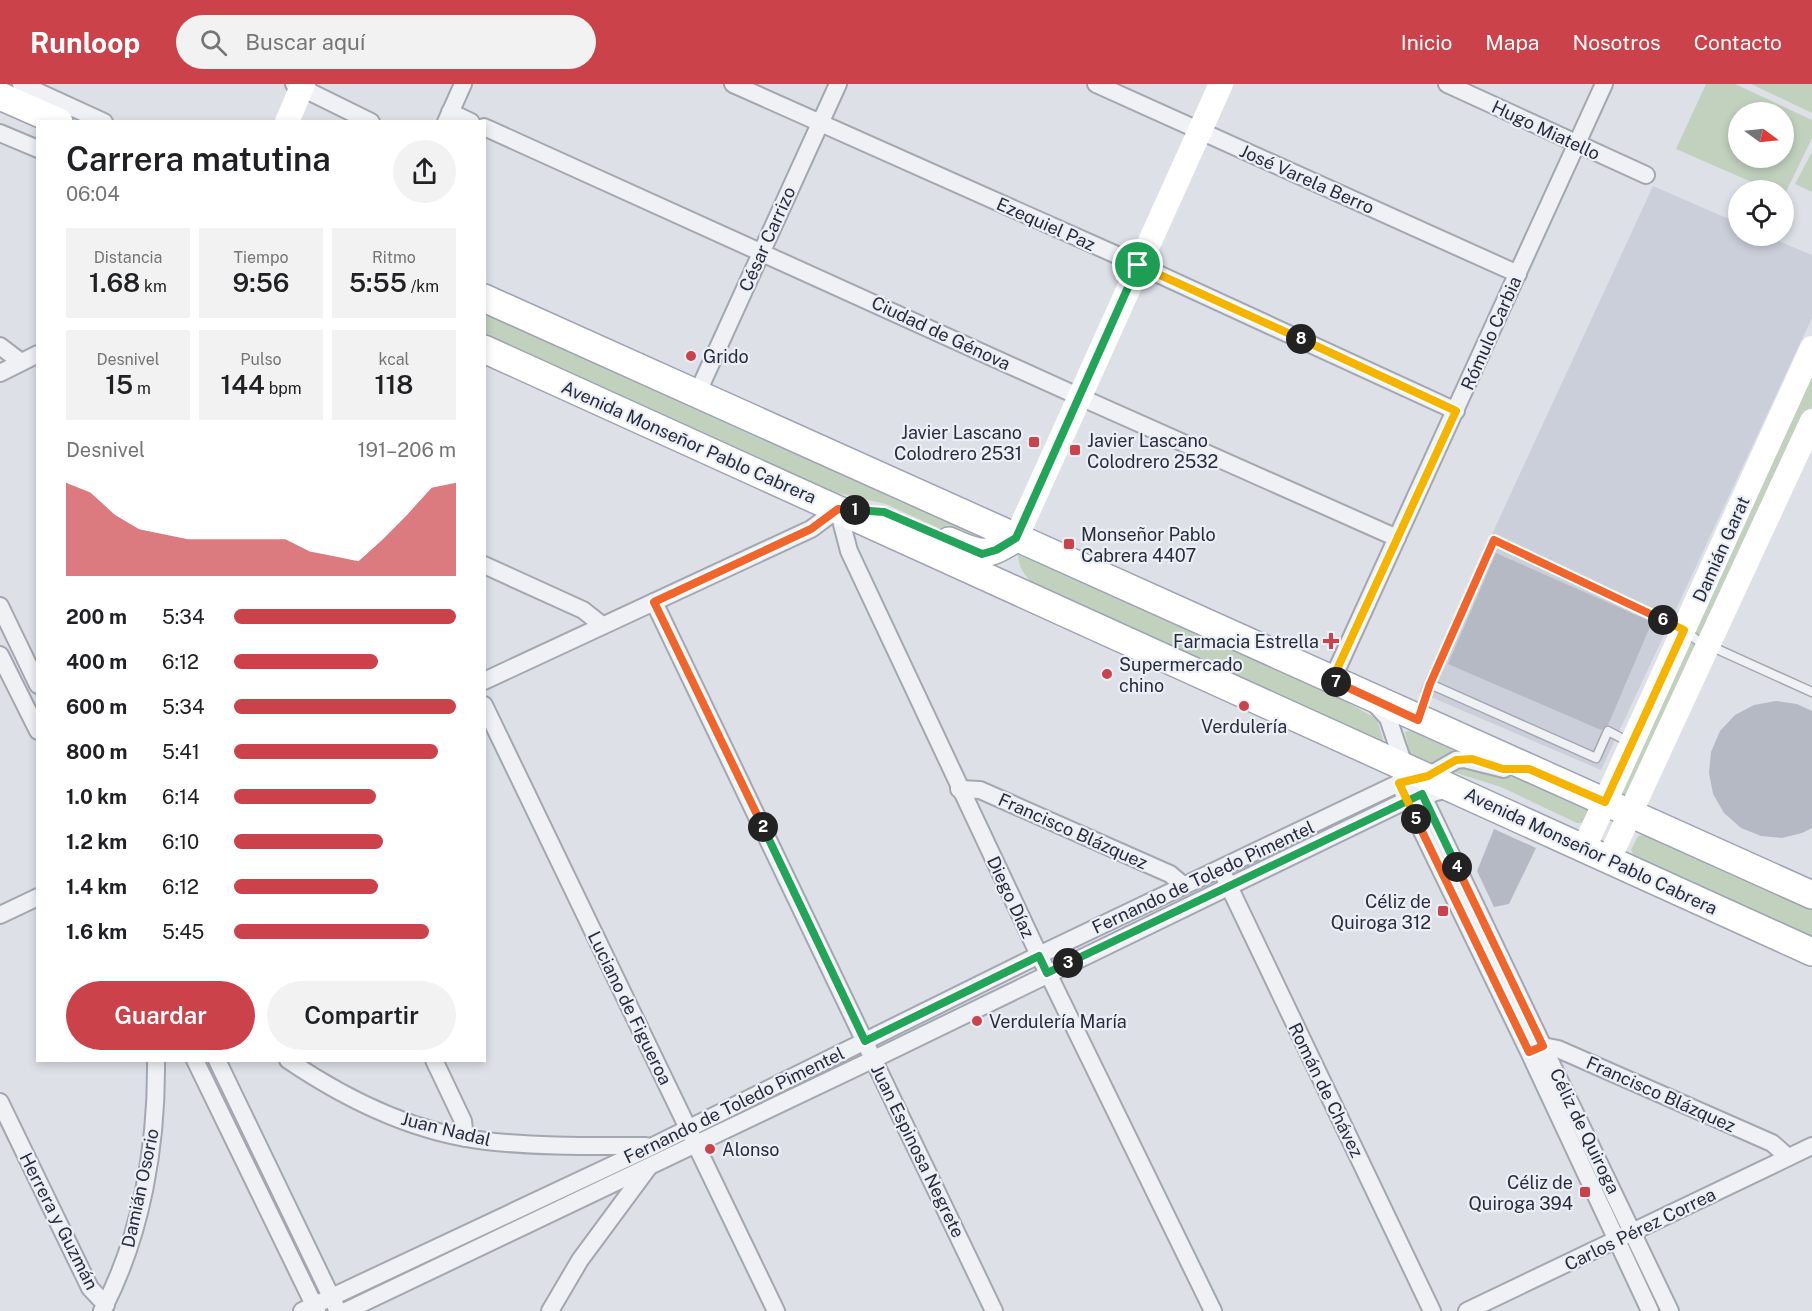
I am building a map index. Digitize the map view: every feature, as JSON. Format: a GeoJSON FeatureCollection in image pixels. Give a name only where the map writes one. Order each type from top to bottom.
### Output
{"type":"FeatureCollection","features":[{"type":"Feature","properties":{"kind":"main road"},"geometry":{"type":"LineString","coordinates":[[1027,595],[1015,584],[1009,571],[1010,553],[1221,84]]}},
{"type":"Feature","properties":{"kind":"main road"},"geometry":{"type":"LineString","coordinates":[[288,120],[299,85]]}},
{"type":"Feature","properties":{"kind":"main road"},"geometry":{"type":"LineString","coordinates":[[0,96],[54,120]]}},
{"type":"Feature","properties":{"kind":"main road"},"geometry":{"type":"LineString","coordinates":[[0,115],[36,131]]}},
{"type":"Feature","properties":{"kind":"main road"},"geometry":{"type":"LineString","coordinates":[[486,299],[1418,720],[1812,895]]}},
{"type":"Feature","properties":{"kind":"main road","name":"Damián Garat"},"geometry":{"type":"LineString","coordinates":[[1584,848],[1812,348]]}},
{"type":"Feature","properties":{"kind":"main road","name":"Avenida Monseñor Pablo Cabrera"},"geometry":{"type":"LineString","coordinates":[[486,350],[1373,751],[1412,783],[1453,787],[1812,952]]}},
{"type":"Feature","properties":{"kind":"main road","name":"Damián Garat"},"geometry":{"type":"LineString","coordinates":[[1609,859],[1812,421]]}},
{"type":"Feature","properties":{"kind":"main road"},"geometry":{"type":"LineString","coordinates":[[838,509],[884,512],[982,554],[996,550],[1016,538]]}},
{"type":"Feature","properties":{"kind":"street"},"geometry":{"type":"LineString","coordinates":[[21,84],[100,120]]}},
{"type":"Feature","properties":{"kind":"street"},"geometry":{"type":"LineString","coordinates":[[448,117],[463,84]]}},
{"type":"Feature","properties":{"kind":"street","name":"Ezequiel Paz"},"geometry":{"type":"LineString","coordinates":[[733,84],[1138,265],[1456,411]]}},
{"type":"Feature","properties":{"kind":"street","name":"César Carrizo"},"geometry":{"type":"LineString","coordinates":[[697,394],[838,84]]}},
{"type":"Feature","properties":{"kind":"street","name":"José Varela Berro"},"geometry":{"type":"LineString","coordinates":[[1096,84],[1518,274]]}},
{"type":"Feature","properties":{"kind":"street","name":"Hugo Miatello"},"geometry":{"type":"LineString","coordinates":[[1447,84],[1646,175]]}},
{"type":"Feature","properties":{"kind":"street","name":"Rómulo Carbia"},"geometry":{"type":"LineString","coordinates":[[1332,680],[1604,84]]}},
{"type":"Feature","properties":{"kind":"street"},"geometry":{"type":"LineString","coordinates":[[299,85],[367,120]]}},
{"type":"Feature","properties":{"kind":"street","name":"Ciudad de Génova"},"geometry":{"type":"LineString","coordinates":[[486,128],[1397,538]]}},
{"type":"Feature","properties":{"kind":"street"},"geometry":{"type":"LineString","coordinates":[[0,133],[36,149]]}},
{"type":"Feature","properties":{"kind":"street"},"geometry":{"type":"LineString","coordinates":[[0,346],[21,363]]}},
{"type":"Feature","properties":{"kind":"street"},"geometry":{"type":"LineString","coordinates":[[0,373],[36,355]]}},
{"type":"Feature","properties":{"kind":"street"},"geometry":{"type":"LineString","coordinates":[[486,680],[811,529],[838,509]]}},
{"type":"Feature","properties":{"kind":"street","name":"Diego Díaz"},"geometry":{"type":"LineString","coordinates":[[838,509],[849,551],[959,789],[1213,1311]]}},
{"type":"Feature","properties":{"kind":"street"},"geometry":{"type":"LineString","coordinates":[[486,566],[583,610],[602,625]]}},
{"type":"Feature","properties":{"kind":"street","name":"Juan Espinosa Negrete"},"geometry":{"type":"LineString","coordinates":[[654,602],[994,1311]]}},
{"type":"Feature","properties":{"kind":"street"},"geometry":{"type":"LineString","coordinates":[[0,606],[36,681]]}},
{"type":"Feature","properties":{"kind":"street"},"geometry":{"type":"LineString","coordinates":[[0,655],[36,728]]}},
{"type":"Feature","properties":{"kind":"street","name":"Céliz de Quiroga"},"geometry":{"type":"LineString","coordinates":[[1367,697],[1388,718],[1412,783],[1536,1049],[1617,1241],[1650,1311]]}},
{"type":"Feature","properties":{"kind":"street","name":"Luciano de Figueroa"},"geometry":{"type":"LineString","coordinates":[[486,709],[776,1311]]}},
{"type":"Feature","properties":{"kind":"street","name":"Fernando de Toledo Pimentel"},"geometry":{"type":"LineString","coordinates":[[346,1311],[874,1059],[1228,886],[1456,760],[1464,759],[1503,769],[1529,769]]}},
{"type":"Feature","properties":{"kind":"street","name":"Fernando de Toledo Pimentel"},"geometry":{"type":"LineString","coordinates":[[311,1309],[334,1304],[1183,885],[1412,783]]}},
{"type":"Feature","properties":{"kind":"street","name":"Francisco Blázquez"},"geometry":{"type":"LineString","coordinates":[[959,789],[980,789],[1170,874],[1183,885]]}},
{"type":"Feature","properties":{"kind":"street","name":"Román de Chávez"},"geometry":{"type":"LineString","coordinates":[[1221,869],[1432,1311]]}},
{"type":"Feature","properties":{"kind":"street"},"geometry":{"type":"LineString","coordinates":[[0,915],[36,898]]}},
{"type":"Feature","properties":{"kind":"street","name":"Francisco Blázquez"},"geometry":{"type":"LineString","coordinates":[[1536,1049],[1558,1049],[1772,1143],[1788,1157]]}},
{"type":"Feature","properties":{"kind":"street","name":"Céliz de Quiroga"},"geometry":{"type":"LineString","coordinates":[[1536,1049],[1634,1232],[1670,1311]]}},
{"type":"Feature","properties":{"kind":"street","name":"Damián Osorio"},"geometry":{"type":"LineString","coordinates":[[104,1308],[129,1247],[143,1193],[157,1107],[156,1062]]}},
{"type":"Feature","properties":{"kind":"street"},"geometry":{"type":"LineString","coordinates":[[196,1062],[311,1309]]}},
{"type":"Feature","properties":{"kind":"street"},"geometry":{"type":"LineString","coordinates":[[218,1062],[334,1304]]}},
{"type":"Feature","properties":{"kind":"street","name":"Juan Nadal"},"geometry":{"type":"LineString","coordinates":[[291,1062],[332,1088],[384,1113],[465,1138],[524,1144],[653,1146]]}},
{"type":"Feature","properties":{"kind":"street"},"geometry":{"type":"LineString","coordinates":[[435,1062],[463,1121],[465,1138]]}},
{"type":"Feature","properties":{"kind":"street","name":"Herrera y Guzmán"},"geometry":{"type":"LineString","coordinates":[[0,1102],[90,1288],[104,1308]]}},
{"type":"Feature","properties":{"kind":"street","name":"Carlos Pérez Correa"},"geometry":{"type":"LineString","coordinates":[[1467,1311],[1788,1157],[1811,1149]]}},
{"type":"Feature","properties":{"kind":"street"},"geometry":{"type":"LineString","coordinates":[[553,1310],[580,1260],[649,1167]]}},
{"type":"Feature","properties":{"kind":"lane"},"geometry":{"type":"LineString","coordinates":[[1418,720],[1430,684],[1494,540],[1684,630],[1708,645],[1812,692]]}},
{"type":"Feature","properties":{"kind":"lane"},"geometry":{"type":"LineString","coordinates":[[1430,684],[1596,758],[1608,731],[1632,743]]}},
{"type":"Feature","properties":{"kind":"shaded area"},"geometry":{"type":"Polygon","coordinates":[[[1653,186],[1728,219],[1728,246],[1791,246],[1812,255],[1812,318],[1601,770],[1419,692],[1653,186]]]}},
{"type":"Feature","properties":{"kind":"green space"},"geometry":{"type":"Polygon","coordinates":[[[1706,84],[1735,84],[1774,102],[1728,102],[1728,168],[1794,168],[1794,112],[1812,120],[1812,138],[1792,180],[1747,180],[1676,149],[1706,84]]]}},
{"type":"Feature","properties":{"kind":"green space"},"geometry":{"type":"Polygon","coordinates":[[[1751,84],[1812,84],[1812,113],[1794,104],[1794,102],[1789,102],[1751,84]]]}},
{"type":"Feature","properties":{"kind":"green space"},"geometry":{"type":"Polygon","coordinates":[[[1812,152],[1812,192],[1795,184],[1812,152]]]}},
{"type":"Feature","properties":{"kind":"green space"},"geometry":{"type":"Polygon","coordinates":[[[486,309],[985,537],[967,541],[886,504],[825,490],[486,338],[486,309]]]}},
{"type":"Feature","properties":{"kind":"green space"},"geometry":{"type":"Polygon","coordinates":[[[1812,359],[1812,406],[1630,792],[1627,796],[1618,794],[1812,359]]]}},
{"type":"Feature","properties":{"kind":"green space"},"geometry":{"type":"Polygon","coordinates":[[[1022,549],[1343,700],[1377,719],[1384,743],[1035,586],[1021,567],[1018,553],[1022,549]]]}},
{"type":"Feature","properties":{"kind":"green space"},"geometry":{"type":"Polygon","coordinates":[[[1411,730],[1452,749],[1451,753],[1434,764],[1410,754],[1405,732],[1411,730]]]}},
{"type":"Feature","properties":{"kind":"green space"},"geometry":{"type":"Polygon","coordinates":[[[1462,767],[1524,779],[1594,811],[1584,823],[1577,823],[1501,787],[1453,772],[1462,767]]]}},
{"type":"Feature","properties":{"kind":"green space"},"geometry":{"type":"Polygon","coordinates":[[[1646,835],[1812,908],[1812,937],[1791,930],[1635,858],[1631,850],[1638,836],[1646,835]]]}},
{"type":"Feature","properties":{"kind":"building"},"geometry":{"type":"Polygon","coordinates":[[[1496,553],[1652,622],[1608,725],[1601,730],[1448,664],[1496,553]]]}},
{"type":"Feature","properties":{"kind":"building"},"geometry":{"type":"Polygon","coordinates":[[[1776,701],[1797,704],[1812,711],[1812,828],[1782,838],[1761,836],[1741,828],[1724,813],[1713,794],[1709,773],[1711,752],[1720,731],[1735,715],[1754,705],[1776,701]]]}},
{"type":"Feature","properties":{"kind":"building"},"geometry":{"type":"Polygon","coordinates":[[[1494,829],[1536,848],[1509,904],[1494,907],[1477,871],[1494,829]]]}},
{"type":"Feature","properties":{"kind":"place","name":"Grido"},"geometry":{"type":"Point","coordinates":[691,356]}},
{"type":"Feature","properties":{"kind":"place","name":"Javier Lascano Colodrero 2531"},"geometry":{"type":"Point","coordinates":[1034,442]}},
{"type":"Feature","properties":{"kind":"place","name":"Javier Lascano Colodrero 2532"},"geometry":{"type":"Point","coordinates":[1075,450]}},
{"type":"Feature","properties":{"kind":"place","name":"Monseñor Pablo Cabrera 4407"},"geometry":{"type":"Point","coordinates":[1069,544]}},
{"type":"Feature","properties":{"kind":"place","name":"Farmacia Estrella"},"geometry":{"type":"Point","coordinates":[1331,641]}},
{"type":"Feature","properties":{"kind":"place","name":"Supermercado chino"},"geometry":{"type":"Point","coordinates":[1107,674]}},
{"type":"Feature","properties":{"kind":"place","name":"Verdulería"},"geometry":{"type":"Point","coordinates":[1244,706]}},
{"type":"Feature","properties":{"kind":"place","name":"Céliz de Quiroga 312"},"geometry":{"type":"Point","coordinates":[1443,911]}},
{"type":"Feature","properties":{"kind":"place","name":"Verdulería María"},"geometry":{"type":"Point","coordinates":[977,1021]}},
{"type":"Feature","properties":{"kind":"place","name":"Alonso"},"geometry":{"type":"Point","coordinates":[710,1149]}},
{"type":"Feature","properties":{"kind":"place","name":"Céliz de Quiroga 394"},"geometry":{"type":"Point","coordinates":[1585,1192]}},
{"type":"Feature","properties":{"kind":"route"},"geometry":{"type":"LineString","coordinates":[[1138,265],[1016,538],[990,553],[982,554],[884,512],[838,509],[811,529],[654,602],[865,1041],[1039,956],[1047,973],[1407,800],[1422,794],[1543,1046],[1529,1052],[1407,800],[1399,783],[1428,776],[1456,760],[1472,759],[1503,769],[1529,769],[1605,802],[1684,630],[1494,540],[1430,684],[1418,720],[1332,680],[1456,411],[1138,265]]}}]}
